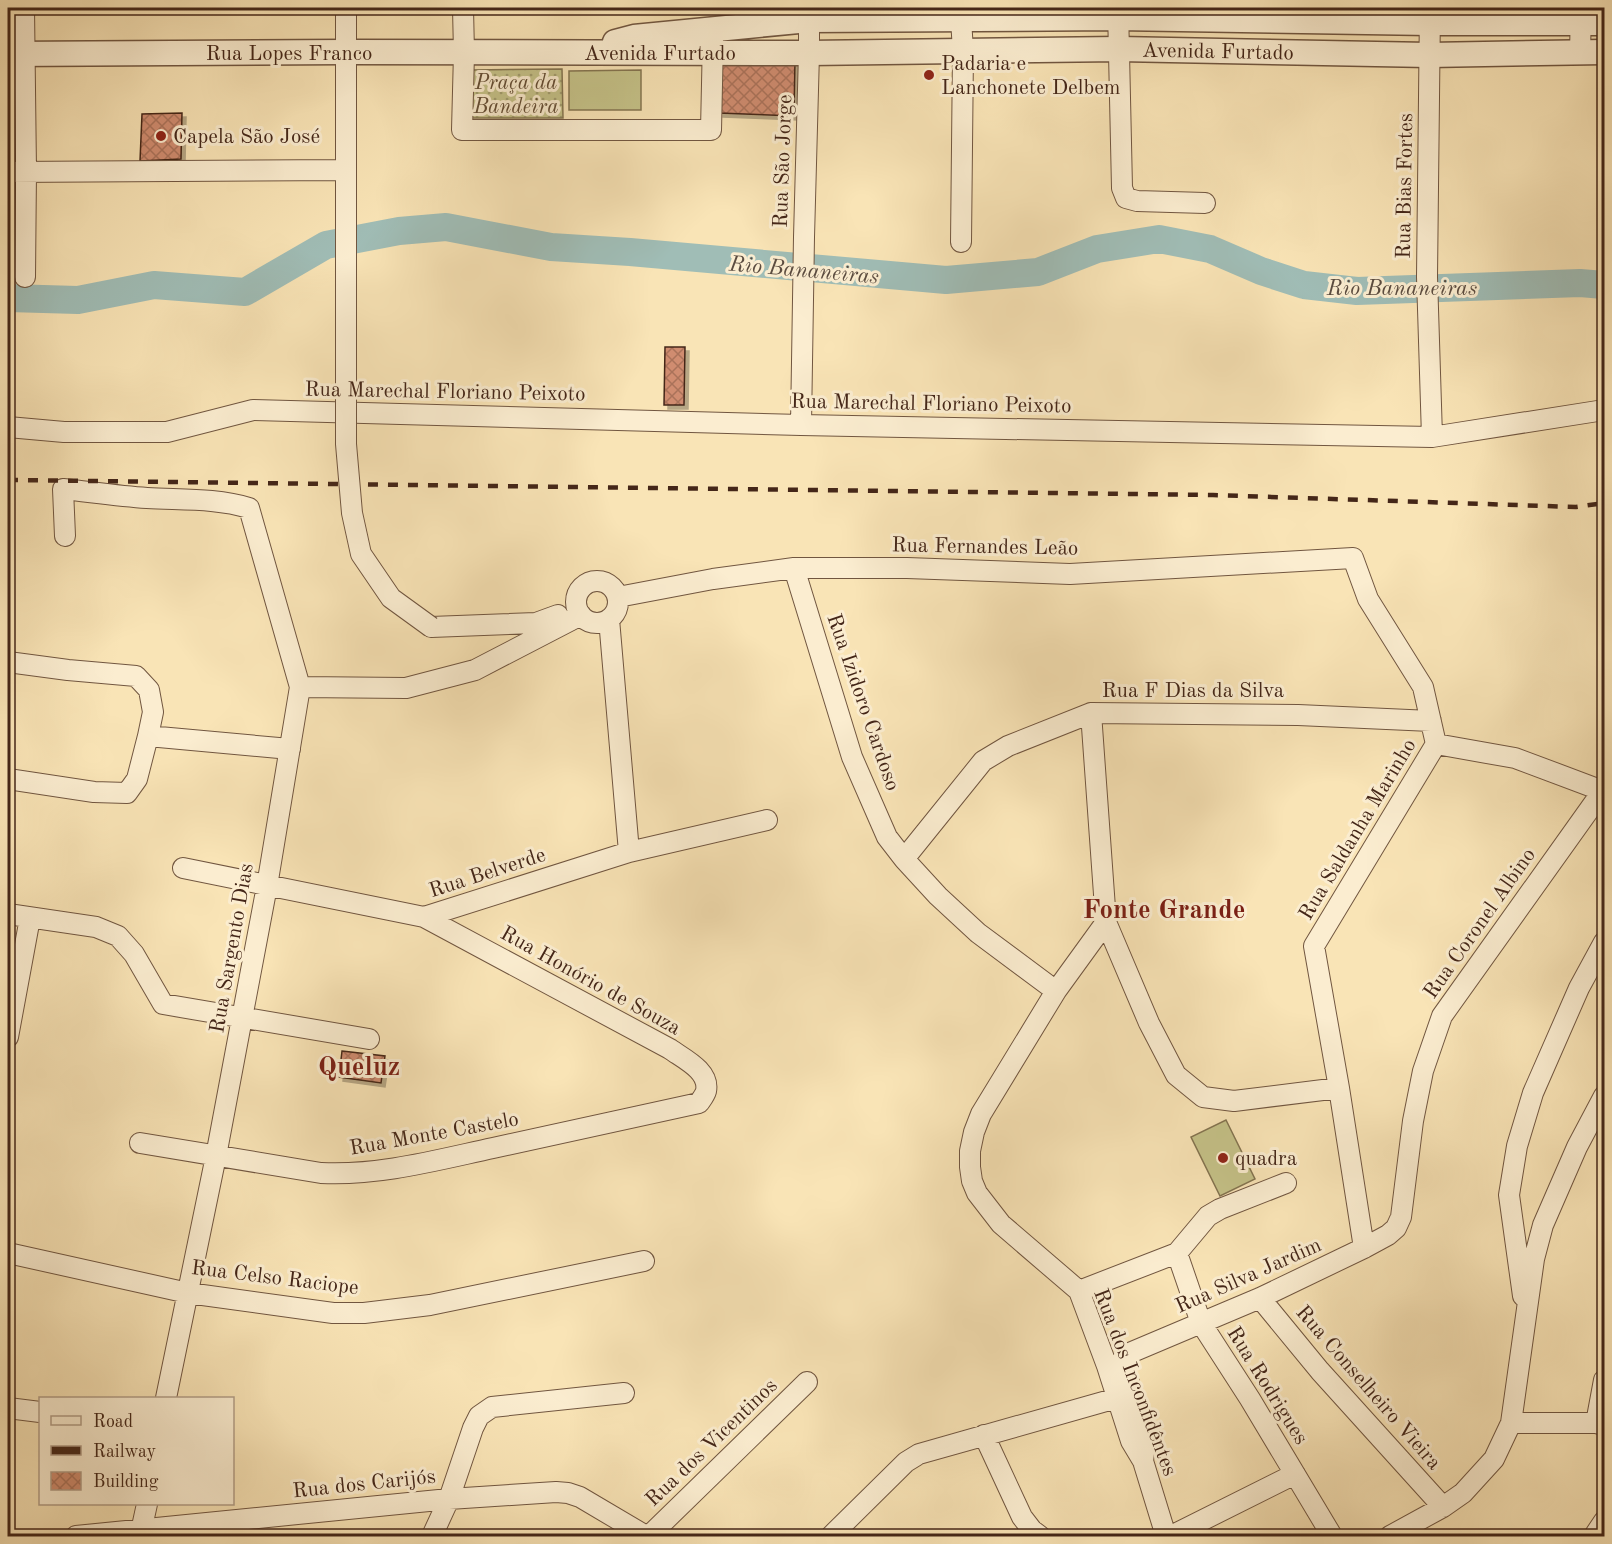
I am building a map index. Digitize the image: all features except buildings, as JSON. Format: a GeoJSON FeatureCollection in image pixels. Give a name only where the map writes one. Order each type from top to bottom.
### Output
{"type":"FeatureCollection","features":[{"type":"Feature","properties":{"kind":"street"},"geometry":{"type":"LineString","coordinates":[[24,8],[16,54],[17,172],[25,278]]}},
{"type":"Feature","properties":{"kind":"street"},"geometry":{"type":"LineString","coordinates":[[346,8],[346,444],[352,513],[361,554],[391,598],[431,627],[536,623],[579,611]]}},
{"type":"Feature","properties":{"kind":"street"},"geometry":{"type":"LineString","coordinates":[[463,8],[462,130],[711,130],[713,41]]}},
{"type":"Feature","properties":{"kind":"street"},"geometry":{"type":"LineString","coordinates":[[1117,13],[1122,188],[1126,198],[1137,201],[1204,204]]}},
{"type":"Feature","properties":{"kind":"street","name":"Avenida Furtado"},"geometry":{"type":"LineString","coordinates":[[713,41],[809,14],[961,19],[1117,13],[1581,15],[1605,23]]}},
{"type":"Feature","properties":{"kind":"street","name":"Rua São Jorge"},"geometry":{"type":"LineString","coordinates":[[801,425],[809,14]]}},
{"type":"Feature","properties":{"kind":"street","name":"Rua Bias Fortes"},"geometry":{"type":"LineString","coordinates":[[1430,15],[1427,277],[1432,437]]}},
{"type":"Feature","properties":{"kind":"street"},"geometry":{"type":"LineString","coordinates":[[1580,53],[1581,15]]}},
{"type":"Feature","properties":{"kind":"street"},"geometry":{"type":"LineString","coordinates":[[960,242],[963,51],[961,19]]}},
{"type":"Feature","properties":{"kind":"street","name":"Avenida Furtado"},"geometry":{"type":"LineString","coordinates":[[571,52],[634,37],[713,41],[809,53],[1119,49],[1429,55],[1605,52]]}},
{"type":"Feature","properties":{"kind":"street","name":"Rua Lopes Franco"},"geometry":{"type":"LineString","coordinates":[[16,54],[571,52]]}},
{"type":"Feature","properties":{"kind":"street"},"geometry":{"type":"LineString","coordinates":[[17,172],[346,170]]}},
{"type":"Feature","properties":{"kind":"street","name":"Rua Marechal Floriano Peixoto"},"geometry":{"type":"LineString","coordinates":[[8,426],[64,432],[167,432],[254,410],[801,425],[1432,437],[1605,410]]}},
{"type":"Feature","properties":{"kind":"street","name":"Rua Sargento Dias"},"geometry":{"type":"LineString","coordinates":[[65,536],[63,489],[237,504],[249,508],[300,687],[243,1018],[166,1397]]}},
{"type":"Feature","properties":{"kind":"street","name":"Rua Fernandes Leão"},"geometry":{"type":"LineString","coordinates":[[618,597],[713,579],[794,568],[907,568],[1070,574],[1353,558]]}},
{"type":"Feature","properties":{"kind":"street","name":"Rua Saldanha Marinho"},"geometry":{"type":"LineString","coordinates":[[1353,558],[1368,599],[1423,687],[1436,744],[1314,946],[1340,1088],[1364,1248]]}},
{"type":"Feature","properties":{"kind":"street","name":"Rua Izidoro Cardoso"},"geometry":{"type":"LineString","coordinates":[[794,568],[852,757],[887,837],[938,896],[978,933],[1056,991]]}},
{"type":"Feature","properties":{"kind":"street"},"geometry":{"type":"LineString","coordinates":[[601,581],[608,584],[618,597],[615,613],[602,622],[594,623],[586,620],[579,611],[577,599],[580,591],[592,582],[601,581]]}},
{"type":"Feature","properties":{"kind":"street"},"geometry":{"type":"LineString","coordinates":[[300,687],[406,688],[475,670],[579,611]]}},
{"type":"Feature","properties":{"kind":"street"},"geometry":{"type":"LineString","coordinates":[[609,619],[629,852]]}},
{"type":"Feature","properties":{"kind":"street"},"geometry":{"type":"LineString","coordinates":[[8,662],[136,676],[149,690],[153,712],[137,779],[127,793],[94,792],[8,779]]}},
{"type":"Feature","properties":{"kind":"street"},"geometry":{"type":"LineString","coordinates":[[1091,713],[1106,922],[1149,1023],[1176,1075],[1203,1097],[1234,1101],[1340,1088]]}},
{"type":"Feature","properties":{"kind":"street","name":"Rua F Dias da Silva"},"geometry":{"type":"LineString","coordinates":[[904,859],[983,761],[1008,746],[1091,713],[1298,715],[1431,721]]}},
{"type":"Feature","properties":{"kind":"street"},"geometry":{"type":"LineString","coordinates":[[147,736],[290,749]]}},
{"type":"Feature","properties":{"kind":"street"},"geometry":{"type":"LineString","coordinates":[[1436,744],[1515,758],[1604,790]]}},
{"type":"Feature","properties":{"kind":"street","name":"Rua Coronel Albino"},"geometry":{"type":"LineString","coordinates":[[1388,1235],[1396,1227],[1401,1217],[1413,1121],[1423,1071],[1442,1016],[1604,790]]}},
{"type":"Feature","properties":{"kind":"street","name":"Rua Belverde"},"geometry":{"type":"LineString","coordinates":[[183,868],[424,917],[629,852],[767,820]]}},
{"type":"Feature","properties":{"kind":"street"},"geometry":{"type":"LineString","coordinates":[[8,914],[96,927],[118,936],[134,954],[164,1004],[369,1039]]}},
{"type":"Feature","properties":{"kind":"street","name":"Rua Honório de Souza"},"geometry":{"type":"LineString","coordinates":[[424,917],[670,1049],[700,1071],[706,1083],[706,1092],[699,1103]]}},
{"type":"Feature","properties":{"kind":"street"},"geometry":{"type":"LineString","coordinates":[[8,1037],[30,918]]}},
{"type":"Feature","properties":{"kind":"street","name":"Rua dos Inconfidêntes"},"geometry":{"type":"LineString","coordinates":[[1106,922],[1056,991],[981,1114],[970,1150],[970,1167],[977,1193],[1001,1224],[1079,1291],[1131,1441],[1143,1461],[1166,1536]]}},
{"type":"Feature","properties":{"kind":"street"},"geometry":{"type":"LineString","coordinates":[[1527,1316],[1509,1196],[1517,1146],[1533,1093],[1542,1072],[1579,988],[1605,942]]}},
{"type":"Feature","properties":{"kind":"street"},"geometry":{"type":"LineString","coordinates":[[1390,1536],[1443,1507],[1463,1492],[1494,1459],[1511,1423],[1534,1259],[1543,1224],[1577,1147],[1605,1096]]}},
{"type":"Feature","properties":{"kind":"street","name":"Rua Monte Castelo"},"geometry":{"type":"LineString","coordinates":[[140,1143],[321,1173],[345,1174],[377,1171],[446,1158],[699,1103]]}},
{"type":"Feature","properties":{"kind":"street"},"geometry":{"type":"LineString","coordinates":[[1079,1291],[1177,1253],[1202,1222],[1214,1212],[1286,1183]]}},
{"type":"Feature","properties":{"kind":"street","name":"Rua Silva Jardim"},"geometry":{"type":"LineString","coordinates":[[1143,1461],[1146,1432],[1124,1368],[1125,1355],[1260,1299],[1388,1235]]}},
{"type":"Feature","properties":{"kind":"street","name":"Rua Celso Raciope"},"geometry":{"type":"LineString","coordinates":[[8,1253],[188,1293],[333,1313],[430,1305],[644,1261]]}},
{"type":"Feature","properties":{"kind":"street","name":"Rua Rodrigues"},"geometry":{"type":"LineString","coordinates":[[1177,1253],[1201,1323],[1250,1399],[1332,1536]]}},
{"type":"Feature","properties":{"kind":"street","name":"Rua Conselheiro Vieira"},"geometry":{"type":"LineString","coordinates":[[1260,1299],[1327,1379],[1443,1507]]}},
{"type":"Feature","properties":{"kind":"street"},"geometry":{"type":"LineString","coordinates":[[1511,1423],[1600,1424],[1605,1380]]}},
{"type":"Feature","properties":{"kind":"street","name":"Rua dos Vicentinos"},"geometry":{"type":"LineString","coordinates":[[647,1536],[807,1382]]}},
{"type":"Feature","properties":{"kind":"street"},"geometry":{"type":"LineString","coordinates":[[432,1536],[479,1416],[492,1407],[624,1393]]}},
{"type":"Feature","properties":{"kind":"street"},"geometry":{"type":"LineString","coordinates":[[831,1536],[906,1462],[920,1454],[1117,1398]]}},
{"type":"Feature","properties":{"kind":"street"},"geometry":{"type":"LineString","coordinates":[[8,1408],[39,1412]]}},
{"type":"Feature","properties":{"kind":"street"},"geometry":{"type":"LineString","coordinates":[[984,1435],[1022,1517],[1040,1536]]}},
{"type":"Feature","properties":{"kind":"street"},"geometry":{"type":"LineString","coordinates":[[1171,1536],[1295,1474]]}},
{"type":"Feature","properties":{"kind":"street","name":"Rua dos Carijós"},"geometry":{"type":"LineString","coordinates":[[76,1536],[141,1533],[448,1499],[556,1492],[580,1497],[647,1536]]}},
{"type":"Feature","properties":{"kind":"street"},"geometry":{"type":"LineString","coordinates":[[141,1533],[147,1505]]}},
{"type":"Feature","properties":{"kind":"street"},"geometry":{"type":"LineString","coordinates":[[1594,1536],[1605,1521]]}},
{"type":"Feature","properties":{"kind":"green space","name":"Praça da Bandeira"},"geometry":{"type":"Polygon","coordinates":[[[562,69],[563,118],[469,118],[471,70],[562,69]]]}},
{"type":"Feature","properties":{"kind":"green space"},"geometry":{"type":"Polygon","coordinates":[[[641,70],[641,110],[569,110],[569,71],[641,70]]]}},
{"type":"Feature","properties":{"kind":"green space","name":"quadra"},"geometry":{"type":"Polygon","coordinates":[[[1226,1120],[1255,1179],[1220,1196],[1191,1137],[1226,1120]]]}},
{"type":"Feature","properties":{"kind":"waterway","name":"Rio Bananeiras"},"geometry":{"type":"LineString","coordinates":[[8,298],[78,300],[154,285],[245,292],[326,245],[399,231],[446,227],[551,247],[946,280],[1038,272],[1097,249],[1159,239],[1210,249],[1261,271],[1304,285],[1357,291],[1580,283],[1604,285]]}},
{"type":"Feature","properties":{"kind":"railway"},"geometry":{"type":"LineString","coordinates":[[8,480],[1213,495],[1576,507],[1604,503]]}},
{"type":"Feature","properties":{"kind":"place","name":"Padaria e Lanchonete Delbem"},"geometry":{"type":"Point","coordinates":[929,75]}},
{"type":"Feature","properties":{"kind":"place","name":"Capela São José"},"geometry":{"type":"Point","coordinates":[161,136]}},
{"type":"Feature","properties":{"kind":"place","name":"quadra"},"geometry":{"type":"Point","coordinates":[1223,1158]}},
{"type":"Feature","properties":{"kind":"district","name":"Fonte Grande"},"geometry":{"type":"Point","coordinates":[1164,909]}},
{"type":"Feature","properties":{"kind":"district","name":"Queluz"},"geometry":{"type":"Point","coordinates":[359,1066]}}]}
